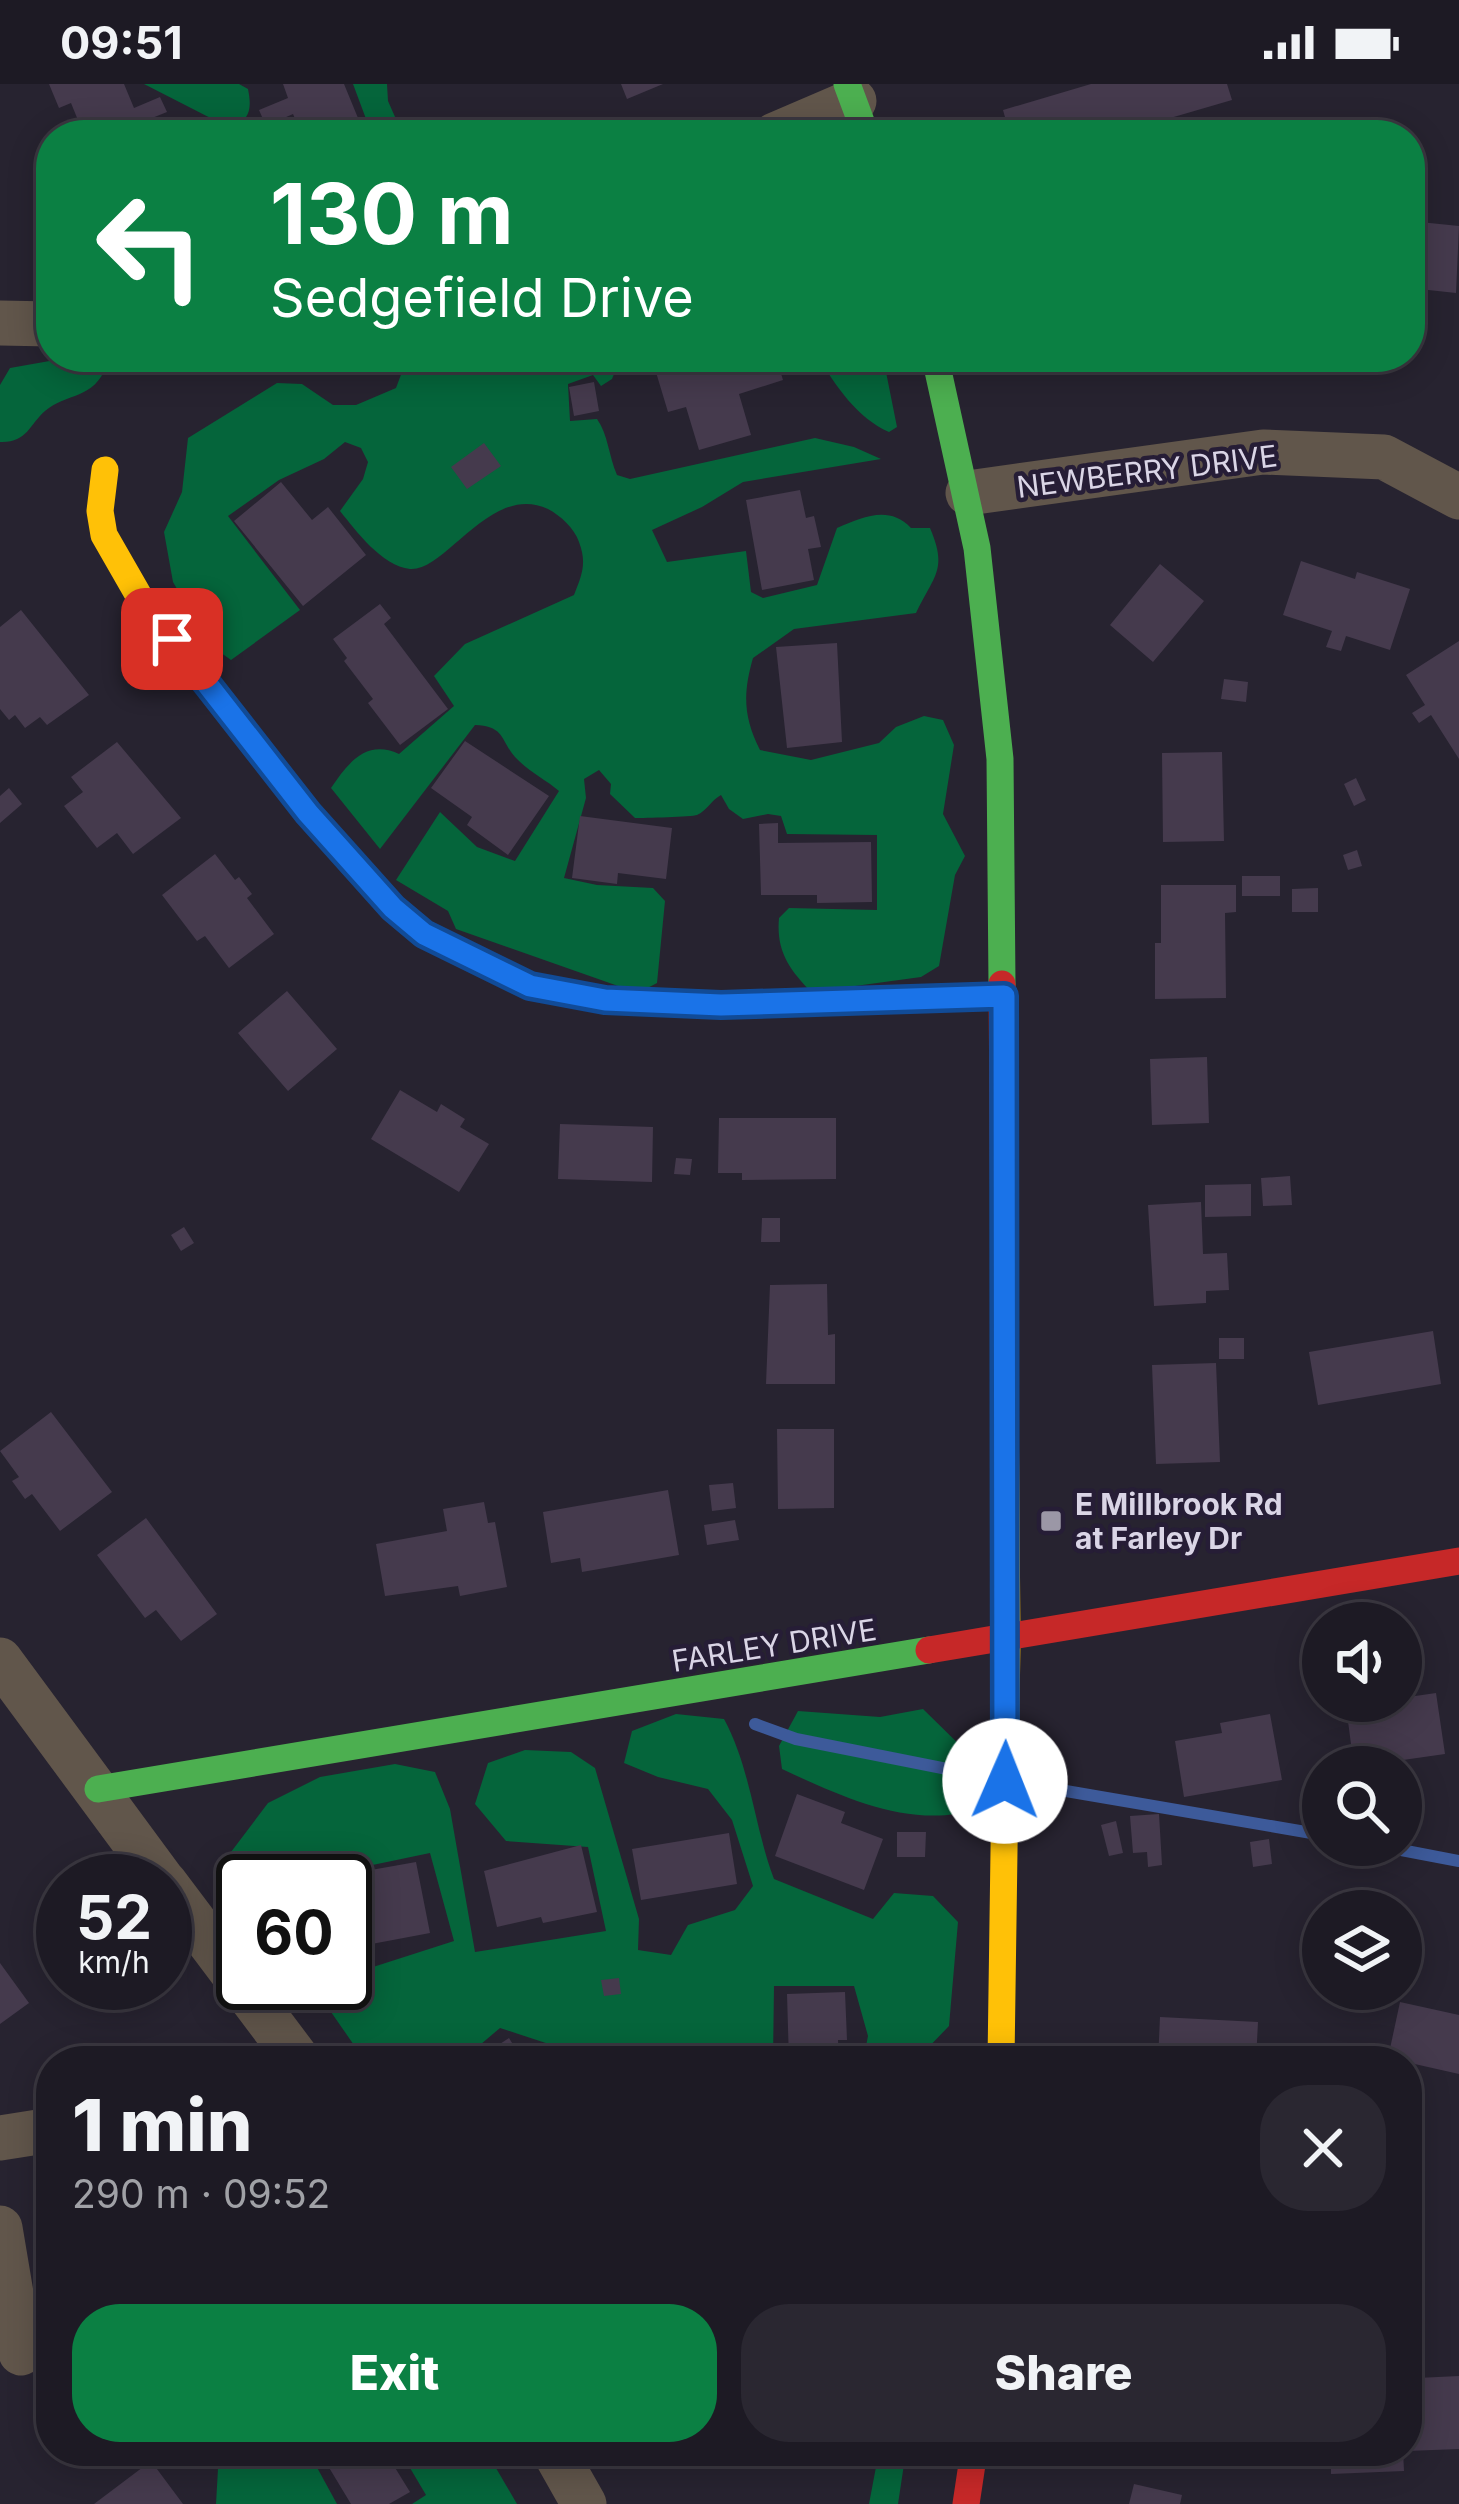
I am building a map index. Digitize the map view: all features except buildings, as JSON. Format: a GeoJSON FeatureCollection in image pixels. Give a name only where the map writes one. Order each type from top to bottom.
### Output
{"type":"FeatureCollection","features":[{"type":"Feature","properties":{"kind":"street"},"geometry":{"type":"LineString","coordinates":[[818,120],[856,107]]}},
{"type":"Feature","properties":{"kind":"street"},"geometry":{"type":"LineString","coordinates":[[0,323],[36,324]]}},
{"type":"Feature","properties":{"kind":"street"},"geometry":{"type":"LineString","coordinates":[[939,372],[968,494],[999,743],[1007,1640],[1001,2046]]}},
{"type":"Feature","properties":{"kind":"street","name":"NEWBERRY DRIVE"},"geometry":{"type":"LineString","coordinates":[[968,494],[1262,452],[1384,457],[1459,497]]}},
{"type":"Feature","properties":{"kind":"street"},"geometry":{"type":"LineString","coordinates":[[105,470],[100,512],[104,535],[143,603],[308,813],[393,908],[424,934],[530,986],[605,1000],[721,1005],[1004,996]]}},
{"type":"Feature","properties":{"kind":"street","name":"FARLEY DRIVE"},"geometry":{"type":"LineString","coordinates":[[98,1789],[1459,1561]]}},
{"type":"Feature","properties":{"kind":"street"},"geometry":{"type":"LineString","coordinates":[[0,1660],[144,1854]]}},
{"type":"Feature","properties":{"kind":"street"},"geometry":{"type":"LineString","coordinates":[[192,1919],[288,2046]]}},
{"type":"Feature","properties":{"kind":"street"},"geometry":{"type":"LineString","coordinates":[[0,2138],[36,2132]]}},
{"type":"Feature","properties":{"kind":"street"},"geometry":{"type":"LineString","coordinates":[[0,2228],[21,2353]]}},
{"type":"Feature","properties":{"kind":"street"},"geometry":{"type":"LineString","coordinates":[[562,2466],[584,2504]]}},
{"type":"Feature","properties":{"kind":"street"},"geometry":{"type":"LineString","coordinates":[[966,2504],[972,2466]]}},
{"type":"Feature","properties":{"kind":"green space"},"geometry":{"type":"Polygon","coordinates":[[[144,84],[239,84],[248,89],[250,102],[244,120],[214,120],[144,84]]]}},
{"type":"Feature","properties":{"kind":"green space"},"geometry":{"type":"Polygon","coordinates":[[[353,84],[387,84],[396,120],[366,120],[353,84]]]}},
{"type":"Feature","properties":{"kind":"green space"},"geometry":{"type":"Polygon","coordinates":[[[36,363],[36,372],[103,372],[87,390],[45,411],[22,436],[0,442],[0,385],[10,368],[36,363]]]}},
{"type":"Feature","properties":{"kind":"green space"},"geometry":{"type":"Polygon","coordinates":[[[402,372],[615,372],[601,386],[593,375],[568,384],[570,421],[597,419],[617,475],[630,479],[815,438],[881,459],[743,482],[652,530],[667,562],[746,551],[751,592],[763,598],[817,585],[837,528],[885,515],[911,528],[930,528],[938,563],[916,613],[794,629],[753,658],[746,704],[760,750],[811,760],[879,743],[896,727],[924,716],[943,720],[954,745],[943,814],[965,856],[955,875],[939,966],[921,977],[811,992],[786,959],[779,918],[789,908],[877,910],[877,835],[787,834],[781,816],[743,819],[721,795],[697,815],[635,818],[610,794],[611,784],[599,770],[584,779],[586,798],[564,878],[653,888],[665,901],[657,983],[638,993],[456,929],[448,911],[396,880],[440,812],[477,847],[515,861],[559,791],[518,760],[493,728],[475,725],[380,849],[331,788],[359,756],[377,749],[399,754],[454,706],[434,676],[465,644],[574,595],[583,563],[574,532],[548,509],[527,504],[507,507],[424,566],[400,566],[370,546],[340,511],[363,479],[368,462],[361,448],[345,442],[228,516],[300,610],[231,660],[210,645],[173,582],[164,532],[182,492],[188,438],[277,383],[302,384],[333,405],[356,405],[396,388],[402,372]]]}},
{"type":"Feature","properties":{"kind":"green space"},"geometry":{"type":"Polygon","coordinates":[[[828,372],[886,372],[897,427],[889,432],[867,418],[828,372]]]}},
{"type":"Feature","properties":{"kind":"green space"},"geometry":{"type":"Polygon","coordinates":[[[923,1709],[971,1756],[980,1808],[930,1816],[904,1813],[854,1800],[782,1769],[779,1746],[798,1711],[880,1717],[923,1709]]]}},
{"type":"Feature","properties":{"kind":"green space"},"geometry":{"type":"Polygon","coordinates":[[[676,1714],[724,1719],[740,1758],[774,1879],[873,1919],[894,1893],[933,1896],[958,1922],[949,2026],[930,2046],[866,2046],[868,2036],[854,1986],[774,1986],[773,2046],[555,2046],[500,2028],[479,2046],[355,2046],[330,2010],[372,2010],[372,1967],[454,1941],[430,1853],[372,1865],[372,1854],[231,1852],[268,1803],[320,1777],[395,1764],[435,1772],[450,1809],[475,1952],[606,1931],[588,1847],[506,1841],[475,1804],[488,1763],[525,1750],[571,1752],[595,1768],[639,1919],[638,1950],[671,1955],[688,1925],[735,1910],[753,1886],[732,1820],[708,1789],[624,1763],[632,1731],[676,1714]]]}},
{"type":"Feature","properties":{"kind":"green space"},"geometry":{"type":"Polygon","coordinates":[[[218,2466],[316,2466],[337,2504],[216,2504],[218,2466]]]}},
{"type":"Feature","properties":{"kind":"green space"},"geometry":{"type":"Polygon","coordinates":[[[409,2466],[495,2466],[517,2504],[412,2504],[426,2495],[409,2466]]]}},
{"type":"Feature","properties":{"kind":"green space"},"geometry":{"type":"Polygon","coordinates":[[[876,2466],[904,2466],[898,2504],[869,2504],[876,2466]]]}},
{"type":"Feature","properties":{"kind":"waterway"},"geometry":{"type":"LineString","coordinates":[[755,1724],[796,1739],[987,1777]]}},
{"type":"Feature","properties":{"kind":"waterway"},"geometry":{"type":"LineString","coordinates":[[1025,1784],[1302,1831]]}},
{"type":"Feature","properties":{"kind":"waterway"},"geometry":{"type":"LineString","coordinates":[[1422,1854],[1459,1861]]}},
{"type":"Feature","properties":{"kind":"traffic: fast"},"geometry":{"type":"LineString","coordinates":[[847,84],[860,120]]}},
{"type":"Feature","properties":{"kind":"traffic: fast"},"geometry":{"type":"LineString","coordinates":[[938,372],[977,548],[1000,759],[1002,984]]}},
{"type":"Feature","properties":{"kind":"traffic: fast"},"geometry":{"type":"LineString","coordinates":[[481,962],[530,986],[605,1000],[721,1005],[1003,996]]}},
{"type":"Feature","properties":{"kind":"traffic: fast"},"geometry":{"type":"LineString","coordinates":[[98,1789],[929,1650]]}},
{"type":"Feature","properties":{"kind":"traffic: slow"},"geometry":{"type":"LineString","coordinates":[[105,470],[100,511],[104,535],[143,603],[308,813],[393,908],[425,935],[481,962]]}},
{"type":"Feature","properties":{"kind":"traffic: slow"},"geometry":{"type":"LineString","coordinates":[[1001,2046],[1005,1384]]}},
{"type":"Feature","properties":{"kind":"traffic: jam"},"geometry":{"type":"LineString","coordinates":[[1002,984],[1005,1384]]}},
{"type":"Feature","properties":{"kind":"traffic: jam"},"geometry":{"type":"LineString","coordinates":[[929,1650],[1459,1561]]}},
{"type":"Feature","properties":{"kind":"traffic: jam"},"geometry":{"type":"LineString","coordinates":[[966,2504],[972,2466]]}},
{"type":"Feature","properties":{"kind":"place","name":"E Millbrook Rd at Farley Dr"},"geometry":{"type":"Point","coordinates":[1051,1521]}},
{"type":"Feature","properties":{"kind":"route"},"geometry":{"type":"LineString","coordinates":[[172,639],[308,813],[393,908],[424,934],[530,986],[605,1000],[721,1005],[1004,996],[1005,1781]]}}]}
